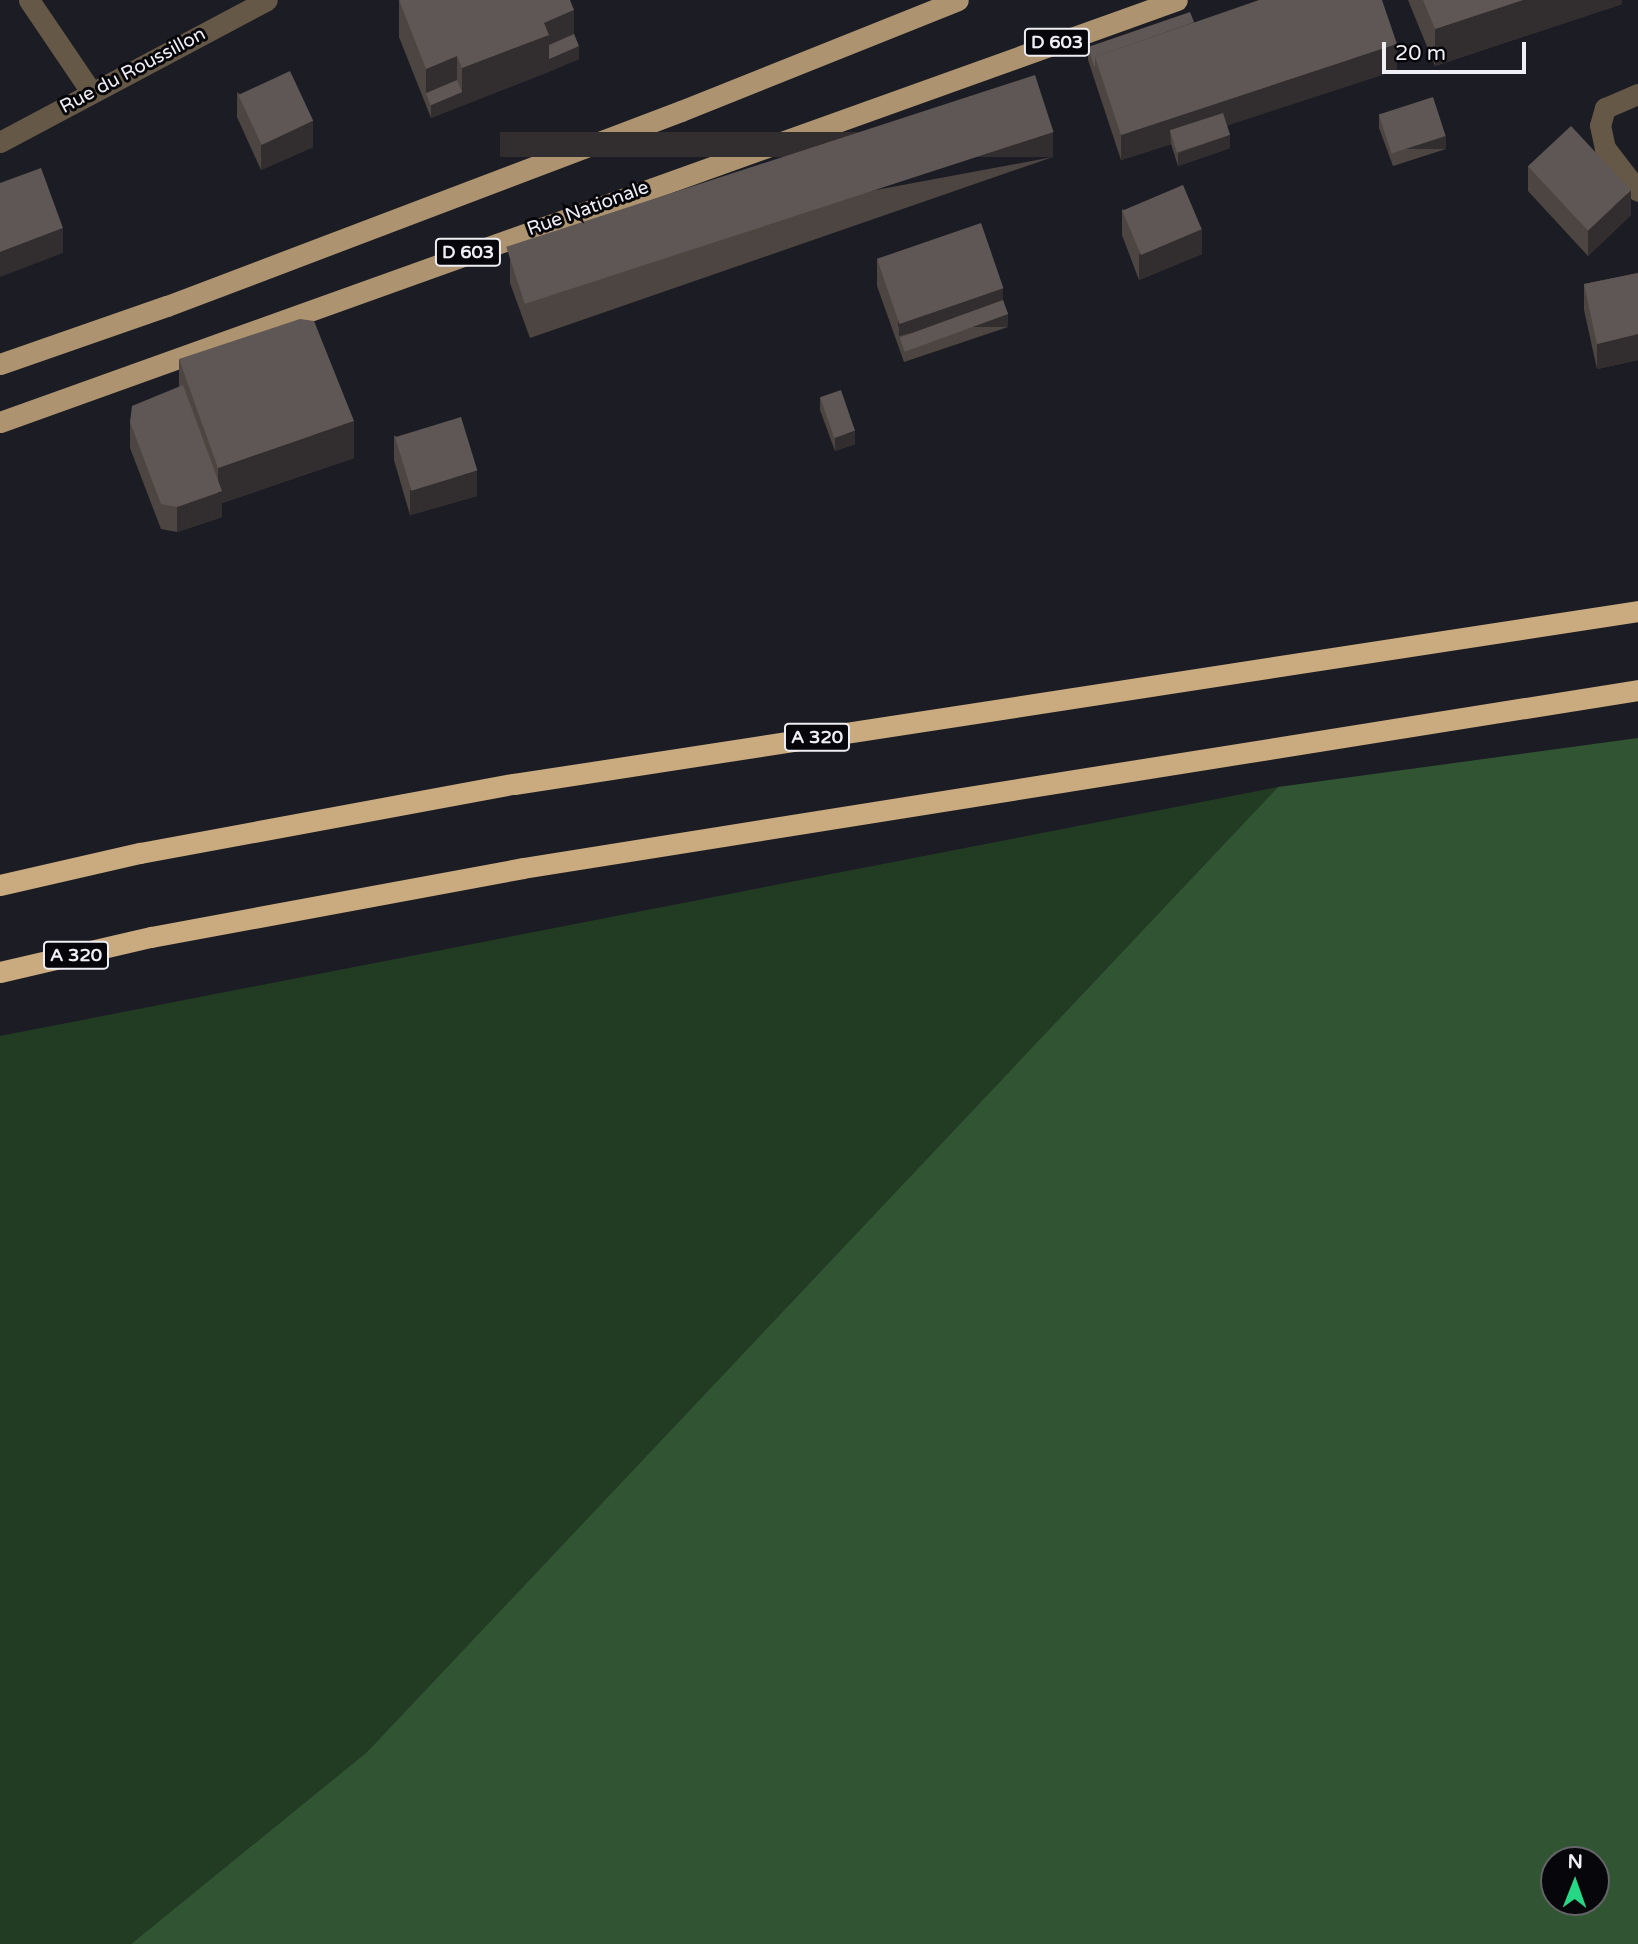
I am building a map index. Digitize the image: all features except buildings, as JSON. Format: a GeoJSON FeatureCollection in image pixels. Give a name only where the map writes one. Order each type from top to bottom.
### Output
{"type":"FeatureCollection","features":[{"type":"Feature","properties":{"kind":"highway","name":"A 320"},"geometry":{"type":"LineString","coordinates":[[0,885],[139,853],[514,785],[1638,611]]}},
{"type":"Feature","properties":{"kind":"highway","name":"A 320"},"geometry":{"type":"LineString","coordinates":[[0,972],[151,937],[523,868],[1638,690]]}},
{"type":"Feature","properties":{"kind":"main road"},"geometry":{"type":"LineString","coordinates":[[0,364],[180,301],[630,130],[958,0]]}},
{"type":"Feature","properties":{"kind":"main road","name":"Rue Nationale"},"geometry":{"type":"LineString","coordinates":[[0,422],[1177,0]]}},
{"type":"Feature","properties":{"kind":"street"},"geometry":{"type":"LineString","coordinates":[[29,0],[92,93]]}},
{"type":"Feature","properties":{"kind":"street","name":"Rue du Roussillon"},"geometry":{"type":"LineString","coordinates":[[0,142],[267,0]]}},
{"type":"Feature","properties":{"kind":"street"},"geometry":{"type":"LineString","coordinates":[[1638,94],[1605,108],[1600,125],[1605,148],[1638,191]]}},
{"type":"Feature","properties":{"kind":"green space"},"geometry":{"type":"Polygon","coordinates":[[[1638,738],[1638,1944],[131,1944],[367,1752],[1278,787],[1638,738]]]}},
{"type":"Feature","properties":{"kind":"green space"},"geometry":{"type":"Polygon","coordinates":[[[1278,787],[367,1752],[131,1944],[0,1944],[0,1036],[1278,787]]]}}]}
